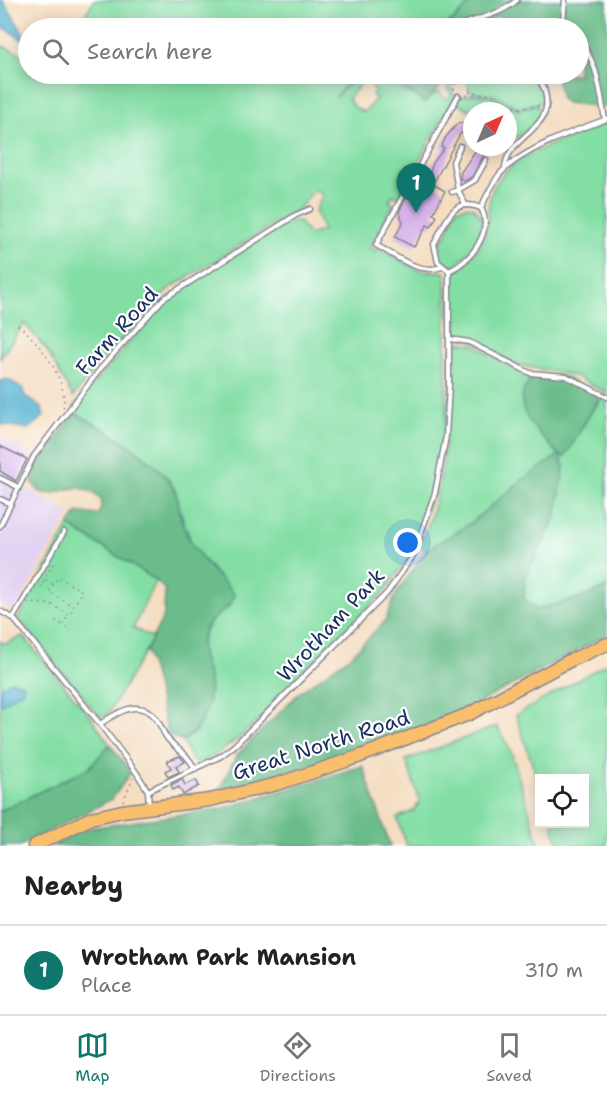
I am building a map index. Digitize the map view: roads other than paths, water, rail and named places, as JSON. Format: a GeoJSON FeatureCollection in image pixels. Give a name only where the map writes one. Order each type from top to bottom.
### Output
{"type":"FeatureCollection","features":[{"type":"Feature","properties":{"kind":"main road","name":"Great North Road"},"geometry":{"type":"LineString","coordinates":[[34,846],[91,818],[149,807],[210,800],[278,784],[358,757],[469,714],[571,660],[607,644]]}},
{"type":"Feature","properties":{"kind":"lane"},"geometry":{"type":"LineString","coordinates":[[473,18],[505,9],[517,0]]}},
{"type":"Feature","properties":{"kind":"lane"},"geometry":{"type":"LineString","coordinates":[[563,18],[565,0]]}},
{"type":"Feature","properties":{"kind":"lane"},"geometry":{"type":"LineString","coordinates":[[505,170],[521,157],[606,120],[598,78],[589,51]]}},
{"type":"Feature","properties":{"kind":"lane"},"geometry":{"type":"LineString","coordinates":[[481,208],[505,170],[513,147],[541,121],[546,107],[542,84]]}},
{"type":"Feature","properties":{"kind":"lane"},"geometry":{"type":"LineString","coordinates":[[442,267],[434,270],[421,269],[376,245],[458,96]]}},
{"type":"Feature","properties":{"kind":"lane"},"geometry":{"type":"LineString","coordinates":[[460,146],[453,162],[458,190],[465,204]]}},
{"type":"Feature","properties":{"kind":"lane"},"geometry":{"type":"LineString","coordinates":[[452,192],[475,180],[486,160]]}},
{"type":"Feature","properties":{"kind":"lane"},"geometry":{"type":"LineString","coordinates":[[465,204],[481,208],[485,218],[481,239],[468,257],[449,271],[442,267],[434,253],[434,244],[454,209],[465,204]]}},
{"type":"Feature","properties":{"kind":"lane","name":"Farm Road"},"geometry":{"type":"LineString","coordinates":[[0,526],[34,456],[101,368],[163,299],[296,215],[310,209]]}},
{"type":"Feature","properties":{"kind":"lane","name":"Wrotham Park"},"geometry":{"type":"LineString","coordinates":[[148,791],[221,756],[236,745],[387,593],[413,556],[435,493],[446,436],[450,339],[449,271]]}},
{"type":"Feature","properties":{"kind":"lane"},"geometry":{"type":"LineString","coordinates":[[450,339],[469,342],[530,373],[567,376],[607,397]]}},
{"type":"Feature","properties":{"kind":"lane"},"geometry":{"type":"LineString","coordinates":[[0,478],[18,487]]}},
{"type":"Feature","properties":{"kind":"lane"},"geometry":{"type":"LineString","coordinates":[[0,499],[10,504]]}},
{"type":"Feature","properties":{"kind":"lane"},"geometry":{"type":"LineString","coordinates":[[13,618],[63,532]]}},
{"type":"Feature","properties":{"kind":"lane"},"geometry":{"type":"LineString","coordinates":[[0,611],[13,618],[100,724],[148,791],[149,807]]}},
{"type":"Feature","properties":{"kind":"lane"},"geometry":{"type":"LineString","coordinates":[[100,724],[120,710],[134,708],[147,711],[154,716],[168,740],[187,754],[195,769]]}},
{"type":"Feature","properties":{"kind":"water"},"geometry":{"type":"Polygon","coordinates":[[[0,0],[3,0],[18,24],[18,37],[0,25],[0,0]]]}},
{"type":"Feature","properties":{"kind":"water"},"geometry":{"type":"Polygon","coordinates":[[[8,379],[23,389],[24,395],[42,408],[44,416],[28,429],[0,424],[0,381],[8,379]]]}},
{"type":"Feature","properties":{"kind":"water"},"geometry":{"type":"Polygon","coordinates":[[[11,681],[24,684],[23,690],[0,705],[0,688],[11,681]]]}},
{"type":"Feature","properties":{"kind":"place","name":"Wrotham Park Mansion"},"geometry":{"type":"Point","coordinates":[416,213]}}]}
